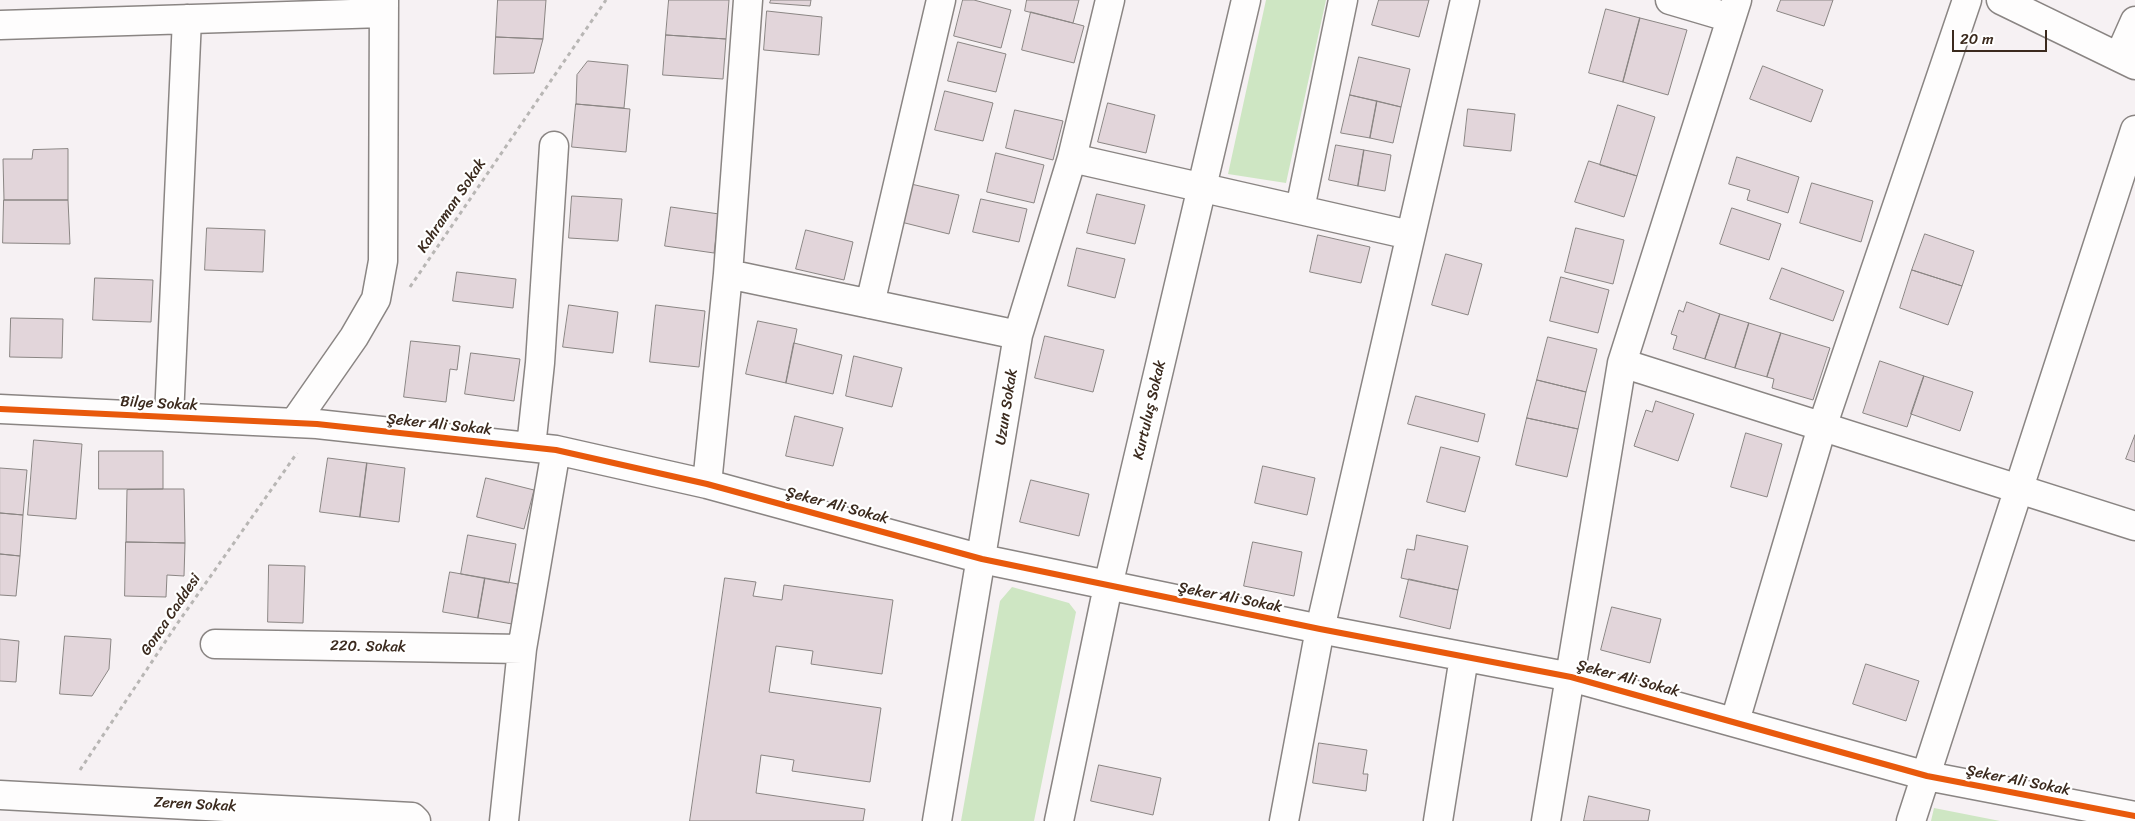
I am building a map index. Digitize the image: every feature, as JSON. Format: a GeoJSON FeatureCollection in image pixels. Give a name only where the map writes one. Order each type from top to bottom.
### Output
{"type":"FeatureCollection","features":[{"type":"Feature","properties":{"kind":"street"},"geometry":{"type":"LineString","coordinates":[[707,484],[728,274],[748,0]]}},
{"type":"Feature","properties":{"kind":"street"},"geometry":{"type":"LineString","coordinates":[[870,304],[941,0]]}},
{"type":"Feature","properties":{"kind":"street","name":"Uzun Sokak"},"geometry":{"type":"LineString","coordinates":[[937,821],[1018,335],[1072,158],[1110,0]]}},
{"type":"Feature","properties":{"kind":"street","name":"Kurtuluş Sokak"},"geometry":{"type":"LineString","coordinates":[[1060,821],[1108,586],[1246,0]]}},
{"type":"Feature","properties":{"kind":"street"},"geometry":{"type":"LineString","coordinates":[[1300,209],[1343,0]]}},
{"type":"Feature","properties":{"kind":"street"},"geometry":{"type":"LineString","coordinates":[[1284,821],[1320,629],[1465,0]]}},
{"type":"Feature","properties":{"kind":"street"},"geometry":{"type":"LineString","coordinates":[[1546,821],[1622,363],[1734,9],[1670,0]]}},
{"type":"Feature","properties":{"kind":"street"},"geometry":{"type":"LineString","coordinates":[[1735,721],[1822,426],[1967,0]]}},
{"type":"Feature","properties":{"kind":"street"},"geometry":{"type":"LineString","coordinates":[[2001,0],[2127,61],[2135,21]]}},
{"type":"Feature","properties":{"kind":"street"},"geometry":{"type":"LineString","coordinates":[[0,25],[187,19],[384,6],[383,260],[376,299],[306,424]]}},
{"type":"Feature","properties":{"kind":"street"},"geometry":{"type":"LineString","coordinates":[[169,417],[187,19]]}},
{"type":"Feature","properties":{"kind":"street"},"geometry":{"type":"LineString","coordinates":[[1911,821],[2135,130]]}},
{"type":"Feature","properties":{"kind":"street"},"geometry":{"type":"LineString","coordinates":[[504,821],[544,449],[540,363],[554,146]]}},
{"type":"Feature","properties":{"kind":"street"},"geometry":{"type":"LineString","coordinates":[[1072,158],[1410,235]]}},
{"type":"Feature","properties":{"kind":"street"},"geometry":{"type":"LineString","coordinates":[[728,274],[1018,335]]}},
{"type":"Feature","properties":{"kind":"street"},"geometry":{"type":"LineString","coordinates":[[1622,363],[2135,526]]}},
{"type":"Feature","properties":{"kind":"street","name":"Bilge Sokak"},"geometry":{"type":"LineString","coordinates":[[0,409],[306,424]]}},
{"type":"Feature","properties":{"kind":"street","name":"Şeker Ali Sokak"},"geometry":{"type":"LineString","coordinates":[[306,424],[544,449],[707,484],[982,559],[1320,629],[1571,677],[1735,721],[1927,776],[2133,815]]}},
{"type":"Feature","properties":{"kind":"street","name":"220. Sokak"},"geometry":{"type":"LineString","coordinates":[[215,644],[522,649]]}},
{"type":"Feature","properties":{"kind":"street"},"geometry":{"type":"LineString","coordinates":[[1438,821],[1464,657]]}},
{"type":"Feature","properties":{"kind":"street","name":"Zeren Sokak"},"geometry":{"type":"LineString","coordinates":[[0,795],[63,797],[413,820]]}},
{"type":"Feature","properties":{"kind":"green space"},"geometry":{"type":"Polygon","coordinates":[[[1266,0],[1326,0],[1286,183],[1228,174],[1266,0]]]}},
{"type":"Feature","properties":{"kind":"green space"},"geometry":{"type":"Polygon","coordinates":[[[1012,587],[1069,603],[1076,612],[1034,821],[961,821],[1000,601],[1012,587]]]}},
{"type":"Feature","properties":{"kind":"green space"},"geometry":{"type":"Polygon","coordinates":[[[1934,808],[2000,821],[1931,821],[1934,808]]]}},
{"type":"Feature","properties":{"kind":"building"},"geometry":{"type":"Polygon","coordinates":[[[498,0],[546,0],[543,39],[496,37],[498,0]]]}},
{"type":"Feature","properties":{"kind":"building"},"geometry":{"type":"Polygon","coordinates":[[[669,0],[729,0],[726,39],[666,35],[669,0]]]}},
{"type":"Feature","properties":{"kind":"building"},"geometry":{"type":"Polygon","coordinates":[[[771,0],[811,0],[810,6],[770,3],[771,0]]]}},
{"type":"Feature","properties":{"kind":"building"},"geometry":{"type":"Polygon","coordinates":[[[963,0],[974,0],[1011,10],[1001,48],[954,36],[963,0]]]}},
{"type":"Feature","properties":{"kind":"building"},"geometry":{"type":"Polygon","coordinates":[[[1027,0],[1079,0],[1073,23],[1025,11],[1027,0]]]}},
{"type":"Feature","properties":{"kind":"building"},"geometry":{"type":"Polygon","coordinates":[[[1379,0],[1429,0],[1419,37],[1372,25],[1379,0]]]}},
{"type":"Feature","properties":{"kind":"building"},"geometry":{"type":"Polygon","coordinates":[[[1781,0],[1833,0],[1824,26],[1777,11],[1781,0]]]}},
{"type":"Feature","properties":{"kind":"building"},"geometry":{"type":"Polygon","coordinates":[[[1606,9],[1640,18],[1623,82],[1589,73],[1606,9]]]}},
{"type":"Feature","properties":{"kind":"building"},"geometry":{"type":"Polygon","coordinates":[[[767,11],[822,17],[819,55],[764,50],[767,11]]]}},
{"type":"Feature","properties":{"kind":"building"},"geometry":{"type":"Polygon","coordinates":[[[1031,12],[1084,26],[1074,63],[1022,50],[1031,12]]]}},
{"type":"Feature","properties":{"kind":"building"},"geometry":{"type":"Polygon","coordinates":[[[1640,18],[1687,30],[1668,95],[1623,82],[1640,18]]]}},
{"type":"Feature","properties":{"kind":"building"},"geometry":{"type":"Polygon","coordinates":[[[666,35],[726,39],[723,79],[663,75],[666,35]]]}},
{"type":"Feature","properties":{"kind":"building"},"geometry":{"type":"Polygon","coordinates":[[[496,37],[543,39],[534,73],[494,74],[496,37]]]}},
{"type":"Feature","properties":{"kind":"building"},"geometry":{"type":"Polygon","coordinates":[[[958,42],[1006,54],[996,92],[948,81],[958,42]]]}},
{"type":"Feature","properties":{"kind":"building"},"geometry":{"type":"Polygon","coordinates":[[[1359,57],[1410,69],[1401,107],[1350,95],[1359,57]]]}},
{"type":"Feature","properties":{"kind":"building"},"geometry":{"type":"Polygon","coordinates":[[[588,61],[628,65],[624,108],[576,104],[577,75],[588,61]]]}},
{"type":"Feature","properties":{"kind":"building"},"geometry":{"type":"Polygon","coordinates":[[[1763,66],[1823,90],[1811,122],[1750,99],[1763,66]]]}},
{"type":"Feature","properties":{"kind":"building"},"geometry":{"type":"Polygon","coordinates":[[[945,91],[993,103],[983,141],[935,130],[945,91]]]}},
{"type":"Feature","properties":{"kind":"building"},"geometry":{"type":"Polygon","coordinates":[[[1350,95],[1377,101],[1370,138],[1341,133],[1350,95]]]}},
{"type":"Feature","properties":{"kind":"building"},"geometry":{"type":"Polygon","coordinates":[[[1377,101],[1401,107],[1393,143],[1370,138],[1377,101]]]}},
{"type":"Feature","properties":{"kind":"building"},"geometry":{"type":"Polygon","coordinates":[[[1108,103],[1155,115],[1146,153],[1098,142],[1108,103]]]}},
{"type":"Feature","properties":{"kind":"building"},"geometry":{"type":"Polygon","coordinates":[[[576,104],[630,109],[626,152],[572,147],[576,104]]]}},
{"type":"Feature","properties":{"kind":"building"},"geometry":{"type":"Polygon","coordinates":[[[1618,105],[1655,117],[1637,176],[1600,165],[1618,105]]]}},
{"type":"Feature","properties":{"kind":"building"},"geometry":{"type":"Polygon","coordinates":[[[1468,109],[1515,114],[1511,151],[1464,146],[1468,109]]]}},
{"type":"Feature","properties":{"kind":"building"},"geometry":{"type":"Polygon","coordinates":[[[1015,110],[1063,121],[1053,160],[1006,148],[1015,110]]]}},
{"type":"Feature","properties":{"kind":"building"},"geometry":{"type":"Polygon","coordinates":[[[1336,145],[1364,150],[1358,186],[1329,180],[1336,145]]]}},
{"type":"Feature","properties":{"kind":"building"},"geometry":{"type":"Polygon","coordinates":[[[68,149],[68,200],[4,200],[3,159],[32,159],[33,150],[68,149]]]}},
{"type":"Feature","properties":{"kind":"building"},"geometry":{"type":"Polygon","coordinates":[[[1364,150],[1391,155],[1385,191],[1358,186],[1364,150]]]}},
{"type":"Feature","properties":{"kind":"building"},"geometry":{"type":"Polygon","coordinates":[[[996,153],[1044,165],[1034,203],[987,192],[996,153]]]}},
{"type":"Feature","properties":{"kind":"building"},"geometry":{"type":"Polygon","coordinates":[[[1737,157],[1799,177],[1788,213],[1747,200],[1750,190],[1729,184],[1737,157]]]}},
{"type":"Feature","properties":{"kind":"building"},"geometry":{"type":"Polygon","coordinates":[[[1589,161],[1637,176],[1624,217],[1575,202],[1589,161]]]}},
{"type":"Feature","properties":{"kind":"building"},"geometry":{"type":"Polygon","coordinates":[[[1812,183],[1873,201],[1861,242],[1800,223],[1812,183]]]}},
{"type":"Feature","properties":{"kind":"building"},"geometry":{"type":"Polygon","coordinates":[[[911,184],[959,195],[949,234],[901,222],[911,184]]]}},
{"type":"Feature","properties":{"kind":"building"},"geometry":{"type":"Polygon","coordinates":[[[1097,194],[1145,205],[1135,244],[1087,233],[1097,194]]]}},
{"type":"Feature","properties":{"kind":"building"},"geometry":{"type":"Polygon","coordinates":[[[572,196],[622,199],[618,241],[569,238],[572,196]]]}},
{"type":"Feature","properties":{"kind":"building"},"geometry":{"type":"Polygon","coordinates":[[[981,199],[1027,209],[1019,242],[973,232],[981,199]]]}},
{"type":"Feature","properties":{"kind":"building"},"geometry":{"type":"Polygon","coordinates":[[[4,200],[68,200],[70,244],[3,243],[4,200]]]}},
{"type":"Feature","properties":{"kind":"building"},"geometry":{"type":"Polygon","coordinates":[[[671,207],[719,214],[714,253],[665,246],[671,207]]]}},
{"type":"Feature","properties":{"kind":"building"},"geometry":{"type":"Polygon","coordinates":[[[1732,208],[1781,224],[1769,260],[1720,244],[1732,208]]]}},
{"type":"Feature","properties":{"kind":"building"},"geometry":{"type":"Polygon","coordinates":[[[207,228],[265,230],[263,272],[205,270],[207,228]]]}},
{"type":"Feature","properties":{"kind":"building"},"geometry":{"type":"Polygon","coordinates":[[[1576,228],[1624,240],[1613,284],[1565,272],[1576,228]]]}},
{"type":"Feature","properties":{"kind":"building"},"geometry":{"type":"Polygon","coordinates":[[[806,230],[853,242],[844,280],[796,269],[806,230]]]}},
{"type":"Feature","properties":{"kind":"building"},"geometry":{"type":"Polygon","coordinates":[[[1925,234],[1974,251],[1962,286],[1912,270],[1925,234]]]}},
{"type":"Feature","properties":{"kind":"building"},"geometry":{"type":"Polygon","coordinates":[[[1318,235],[1370,247],[1361,283],[1310,272],[1318,235]]]}},
{"type":"Feature","properties":{"kind":"building"},"geometry":{"type":"Polygon","coordinates":[[[1077,248],[1125,259],[1115,298],[1068,286],[1077,248]]]}},
{"type":"Feature","properties":{"kind":"building"},"geometry":{"type":"Polygon","coordinates":[[[1446,254],[1482,264],[1468,315],[1432,305],[1446,254]]]}},
{"type":"Feature","properties":{"kind":"building"},"geometry":{"type":"Polygon","coordinates":[[[1782,268],[1844,291],[1833,321],[1770,299],[1782,268]]]}},
{"type":"Feature","properties":{"kind":"building"},"geometry":{"type":"Polygon","coordinates":[[[1912,270],[1962,286],[1948,325],[1900,308],[1912,270]]]}},
{"type":"Feature","properties":{"kind":"building"},"geometry":{"type":"Polygon","coordinates":[[[457,272],[516,279],[513,308],[453,301],[457,272]]]}},
{"type":"Feature","properties":{"kind":"building"},"geometry":{"type":"Polygon","coordinates":[[[1561,277],[1609,290],[1598,333],[1550,321],[1561,277]]]}},
{"type":"Feature","properties":{"kind":"building"},"geometry":{"type":"Polygon","coordinates":[[[95,278],[153,280],[151,322],[93,320],[95,278]]]}},
{"type":"Feature","properties":{"kind":"building"},"geometry":{"type":"Polygon","coordinates":[[[1687,302],[1720,314],[1705,359],[1673,349],[1677,336],[1671,334],[1679,310],[1683,312],[1687,302]]]}},
{"type":"Feature","properties":{"kind":"building"},"geometry":{"type":"Polygon","coordinates":[[[569,305],[618,312],[613,353],[563,347],[569,305]]]}},
{"type":"Feature","properties":{"kind":"building"},"geometry":{"type":"Polygon","coordinates":[[[656,305],[705,311],[699,367],[650,362],[656,305]]]}},
{"type":"Feature","properties":{"kind":"building"},"geometry":{"type":"Polygon","coordinates":[[[1720,314],[1749,323],[1735,368],[1705,359],[1720,314]]]}},
{"type":"Feature","properties":{"kind":"building"},"geometry":{"type":"Polygon","coordinates":[[[11,318],[63,319],[62,358],[10,357],[11,318]]]}},
{"type":"Feature","properties":{"kind":"building"},"geometry":{"type":"Polygon","coordinates":[[[758,321],[797,329],[786,383],[746,374],[758,321]]]}},
{"type":"Feature","properties":{"kind":"building"},"geometry":{"type":"Polygon","coordinates":[[[1749,323],[1781,333],[1767,377],[1735,368],[1749,323]]]}},
{"type":"Feature","properties":{"kind":"building"},"geometry":{"type":"Polygon","coordinates":[[[1781,333],[1830,348],[1813,400],[1772,388],[1774,379],[1767,377],[1781,333]]]}},
{"type":"Feature","properties":{"kind":"building"},"geometry":{"type":"Polygon","coordinates":[[[1045,336],[1104,350],[1093,392],[1035,378],[1045,336]]]}},
{"type":"Feature","properties":{"kind":"building"},"geometry":{"type":"Polygon","coordinates":[[[1548,337],[1597,349],[1586,392],[1537,380],[1548,337]]]}},
{"type":"Feature","properties":{"kind":"building"},"geometry":{"type":"Polygon","coordinates":[[[411,341],[460,346],[457,370],[450,369],[446,402],[404,397],[411,341]]]}},
{"type":"Feature","properties":{"kind":"building"},"geometry":{"type":"Polygon","coordinates":[[[794,343],[842,355],[833,394],[786,383],[794,343]]]}},
{"type":"Feature","properties":{"kind":"building"},"geometry":{"type":"Polygon","coordinates":[[[471,353],[520,359],[514,401],[465,394],[471,353]]]}},
{"type":"Feature","properties":{"kind":"building"},"geometry":{"type":"Polygon","coordinates":[[[854,356],[902,368],[892,407],[846,396],[854,356]]]}},
{"type":"Feature","properties":{"kind":"building"},"geometry":{"type":"Polygon","coordinates":[[[1880,361],[1924,376],[1907,427],[1863,413],[1880,361]]]}},
{"type":"Feature","properties":{"kind":"building"},"geometry":{"type":"Polygon","coordinates":[[[1924,376],[1973,392],[1960,431],[1911,414],[1924,376]]]}},
{"type":"Feature","properties":{"kind":"building"},"geometry":{"type":"Polygon","coordinates":[[[1537,380],[1586,392],[1578,429],[1527,418],[1537,380]]]}},
{"type":"Feature","properties":{"kind":"building"},"geometry":{"type":"Polygon","coordinates":[[[1416,396],[1485,414],[1478,442],[1408,424],[1416,396]]]}},
{"type":"Feature","properties":{"kind":"building"},"geometry":{"type":"Polygon","coordinates":[[[1656,401],[1694,414],[1678,461],[1634,446],[1646,410],[1652,412],[1656,401]]]}},
{"type":"Feature","properties":{"kind":"building"},"geometry":{"type":"Polygon","coordinates":[[[795,416],[843,428],[833,466],[786,456],[795,416]]]}},
{"type":"Feature","properties":{"kind":"building"},"geometry":{"type":"Polygon","coordinates":[[[1527,418],[1578,429],[1567,477],[1516,465],[1527,418]]]}},
{"type":"Feature","properties":{"kind":"building"},"geometry":{"type":"Polygon","coordinates":[[[1746,433],[1782,444],[1767,497],[1731,487],[1746,433]]]}},
{"type":"Feature","properties":{"kind":"building"},"geometry":{"type":"Polygon","coordinates":[[[2135,435],[2135,462],[2126,459],[2135,435]]]}},
{"type":"Feature","properties":{"kind":"building"},"geometry":{"type":"Polygon","coordinates":[[[34,440],[82,444],[76,519],[28,515],[34,440]]]}},
{"type":"Feature","properties":{"kind":"building"},"geometry":{"type":"Polygon","coordinates":[[[1441,447],[1480,457],[1465,512],[1427,502],[1441,447]]]}},
{"type":"Feature","properties":{"kind":"building"},"geometry":{"type":"Polygon","coordinates":[[[99,451],[163,451],[163,489],[99,489],[99,451]]]}},
{"type":"Feature","properties":{"kind":"building"},"geometry":{"type":"Polygon","coordinates":[[[328,458],[367,463],[360,517],[320,512],[328,458]]]}},
{"type":"Feature","properties":{"kind":"building"},"geometry":{"type":"Polygon","coordinates":[[[367,463],[405,468],[399,522],[360,517],[367,463]]]}},
{"type":"Feature","properties":{"kind":"building"},"geometry":{"type":"Polygon","coordinates":[[[1263,466],[1315,478],[1307,515],[1255,503],[1263,466]]]}},
{"type":"Feature","properties":{"kind":"building"},"geometry":{"type":"Polygon","coordinates":[[[0,468],[27,470],[23,515],[0,513],[0,468]]]}},
{"type":"Feature","properties":{"kind":"building"},"geometry":{"type":"Polygon","coordinates":[[[486,478],[534,490],[524,529],[477,517],[486,478]]]}},
{"type":"Feature","properties":{"kind":"building"},"geometry":{"type":"Polygon","coordinates":[[[1031,480],[1089,494],[1079,536],[1020,522],[1031,480]]]}},
{"type":"Feature","properties":{"kind":"building"},"geometry":{"type":"Polygon","coordinates":[[[184,489],[185,543],[126,542],[127,490],[184,489]]]}},
{"type":"Feature","properties":{"kind":"building"},"geometry":{"type":"Polygon","coordinates":[[[0,513],[23,515],[20,556],[0,554],[0,513]]]}},
{"type":"Feature","properties":{"kind":"building"},"geometry":{"type":"Polygon","coordinates":[[[468,535],[516,544],[509,583],[461,574],[468,535]]]}},
{"type":"Feature","properties":{"kind":"building"},"geometry":{"type":"Polygon","coordinates":[[[1417,535],[1468,546],[1458,590],[1401,578],[1407,549],[1414,550],[1417,535]]]}},
{"type":"Feature","properties":{"kind":"building"},"geometry":{"type":"Polygon","coordinates":[[[126,542],[185,543],[184,576],[167,575],[166,597],[125,596],[126,542]]]}},
{"type":"Feature","properties":{"kind":"building"},"geometry":{"type":"Polygon","coordinates":[[[1253,542],[1302,552],[1294,596],[1244,586],[1253,542]]]}},
{"type":"Feature","properties":{"kind":"building"},"geometry":{"type":"Polygon","coordinates":[[[0,554],[20,556],[16,596],[0,595],[0,554]]]}},
{"type":"Feature","properties":{"kind":"building"},"geometry":{"type":"Polygon","coordinates":[[[269,565],[305,566],[303,623],[268,622],[269,565]]]}},
{"type":"Feature","properties":{"kind":"building"},"geometry":{"type":"Polygon","coordinates":[[[450,572],[485,578],[478,618],[443,612],[450,572]]]}},
{"type":"Feature","properties":{"kind":"building"},"geometry":{"type":"Polygon","coordinates":[[[485,578],[518,584],[512,624],[478,618],[485,578]]]}},
{"type":"Feature","properties":{"kind":"building"},"geometry":{"type":"Polygon","coordinates":[[[725,578],[756,582],[753,596],[782,600],[784,585],[893,600],[882,674],[811,664],[813,651],[776,646],[769,692],[881,708],[870,782],[792,771],[794,760],[761,755],[756,793],[865,809],[863,821],[690,821],[725,578]]]}},
{"type":"Feature","properties":{"kind":"building"},"geometry":{"type":"Polygon","coordinates":[[[1409,579],[1458,590],[1450,629],[1400,617],[1409,579]]]}},
{"type":"Feature","properties":{"kind":"building"},"geometry":{"type":"Polygon","coordinates":[[[1612,607],[1661,619],[1650,663],[1601,650],[1612,607]]]}},
{"type":"Feature","properties":{"kind":"building"},"geometry":{"type":"Polygon","coordinates":[[[65,636],[111,639],[109,669],[92,696],[60,694],[65,636]]]}},
{"type":"Feature","properties":{"kind":"building"},"geometry":{"type":"Polygon","coordinates":[[[0,639],[19,641],[16,682],[0,681],[0,639]]]}},
{"type":"Feature","properties":{"kind":"building"},"geometry":{"type":"Polygon","coordinates":[[[1866,664],[1919,681],[1906,721],[1853,704],[1866,664]]]}},
{"type":"Feature","properties":{"kind":"building"},"geometry":{"type":"Polygon","coordinates":[[[1319,743],[1367,750],[1363,774],[1368,774],[1366,791],[1313,783],[1319,743]]]}},
{"type":"Feature","properties":{"kind":"building"},"geometry":{"type":"Polygon","coordinates":[[[1099,765],[1161,778],[1153,815],[1091,801],[1099,765]]]}},
{"type":"Feature","properties":{"kind":"building"},"geometry":{"type":"Polygon","coordinates":[[[1589,796],[1650,810],[1648,821],[1584,821],[1589,796]]]}},
{"type":"Feature","properties":{"kind":"cycle path"},"geometry":{"type":"LineString","coordinates":[[0,409],[317,424],[556,450],[707,484],[982,559],[1320,629],[1571,677],[1927,776],[2135,816]]}}]}
